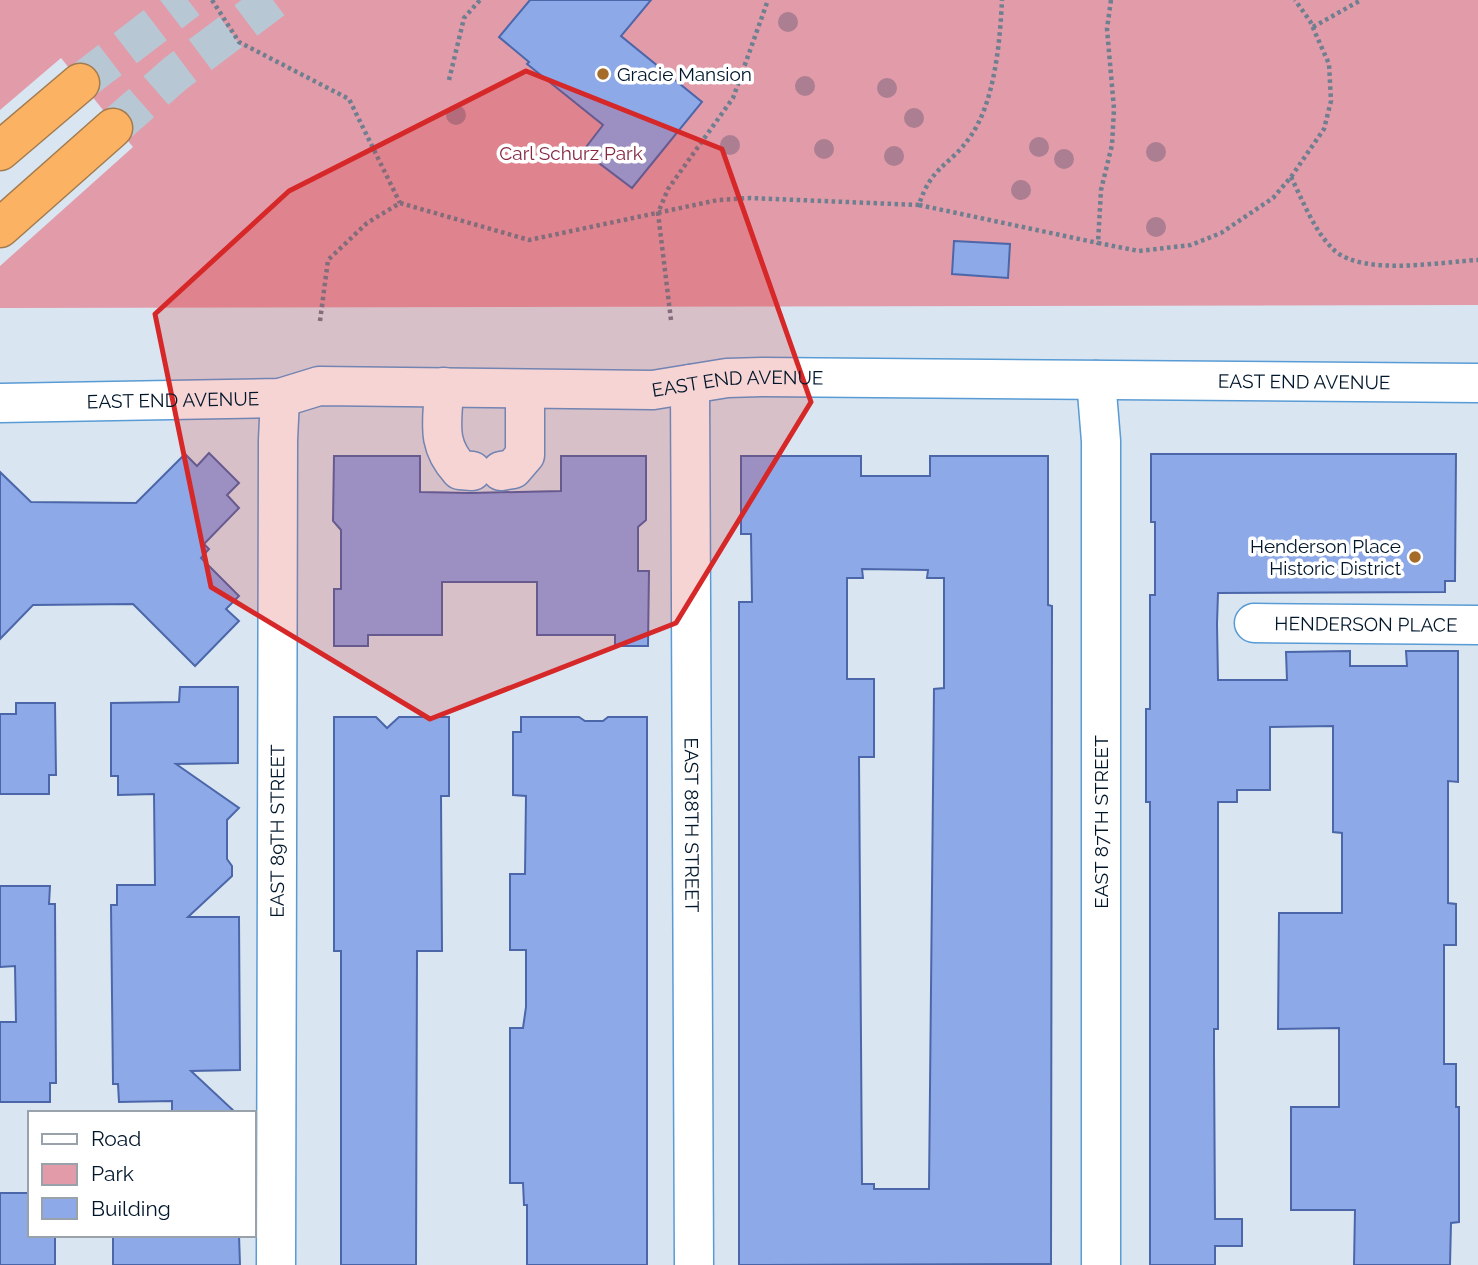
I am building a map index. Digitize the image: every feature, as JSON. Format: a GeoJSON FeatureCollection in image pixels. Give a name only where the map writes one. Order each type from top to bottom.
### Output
{"type":"FeatureCollection","features":[{"type":"Feature","properties":{"kind":"highway"},"geometry":{"type":"LineString","coordinates":[[0,151],[80,83]]}},
{"type":"Feature","properties":{"kind":"highway"},"geometry":{"type":"LineString","coordinates":[[0,228],[113,128]]}},
{"type":"Feature","properties":{"kind":"street","name":"EAST END AVENUE"},"geometry":{"type":"LineString","coordinates":[[0,403],[280,398],[319,386],[653,390],[762,377],[1059,377],[1096,380],[1478,383]]}},
{"type":"Feature","properties":{"kind":"street","name":"EAST 87TH STREET"},"geometry":{"type":"LineString","coordinates":[[1096,380],[1101,441],[1101,1265]]}},
{"type":"Feature","properties":{"kind":"street","name":"EAST 88TH STREET"},"geometry":{"type":"LineString","coordinates":[[690,384],[694,1265]]}},
{"type":"Feature","properties":{"kind":"street"},"geometry":{"type":"LineString","coordinates":[[444,387],[485,459],[525,389]]}},
{"type":"Feature","properties":{"kind":"street","name":"EAST 89TH STREET"},"geometry":{"type":"LineString","coordinates":[[276,1265],[277,468],[280,398]]}},
{"type":"Feature","properties":{"kind":"street","name":"HENDERSON PLACE"},"geometry":{"type":"LineString","coordinates":[[1254,623],[1478,625]]}},
{"type":"Feature","properties":{"kind":"path"},"geometry":{"type":"LineString","coordinates":[[212,0],[239,42],[349,99],[400,203]]}},
{"type":"Feature","properties":{"kind":"path"},"geometry":{"type":"LineString","coordinates":[[449,80],[464,18],[480,0]]}},
{"type":"Feature","properties":{"kind":"path"},"geometry":{"type":"LineString","coordinates":[[671,320],[658,213],[668,189],[733,98],[768,0]]}},
{"type":"Feature","properties":{"kind":"path"},"geometry":{"type":"LineString","coordinates":[[919,205],[926,183],[971,136],[984,106],[1000,49],[1002,0]]}},
{"type":"Feature","properties":{"kind":"path"},"geometry":{"type":"LineString","coordinates":[[1098,243],[1101,190],[1112,145],[1114,109],[1107,29],[1111,0]]}},
{"type":"Feature","properties":{"kind":"path"},"geometry":{"type":"LineString","coordinates":[[320,321],[328,260],[367,223],[400,203],[529,240],[718,200],[750,198],[919,205],[1139,251],[1191,245],[1222,233],[1273,198],[1324,129],[1331,101],[1329,64],[1313,27],[1295,0]]}},
{"type":"Feature","properties":{"kind":"path"},"geometry":{"type":"LineString","coordinates":[[1313,27],[1361,0]]}},
{"type":"Feature","properties":{"kind":"path"},"geometry":{"type":"LineString","coordinates":[[1291,177],[1321,233],[1335,251],[1352,261],[1371,265],[1478,260]]}},
{"type":"Feature","properties":{"kind":"highlighted area"},"geometry":{"type":"Polygon","coordinates":[[[526,71],[722,149],[811,402],[676,623],[430,719],[211,587],[155,314],[289,191],[526,71]]]}},
{"type":"Feature","properties":{"kind":"green space","name":"Carl Schurz Park"},"geometry":{"type":"Polygon","coordinates":[[[0,0],[1478,0],[1478,305],[0,308],[0,266],[133,147],[61,58],[0,110],[0,0]]]}},
{"type":"Feature","properties":{"kind":"building","name":"Gracie Mansion"},"geometry":{"type":"Polygon","coordinates":[[[530,0],[651,0],[621,36],[702,102],[632,188],[583,151],[603,125],[527,64],[529,62],[499,37],[530,0]]]}},
{"type":"Feature","properties":{"kind":"building"},"geometry":{"type":"Polygon","coordinates":[[[954,241],[1010,244],[1008,278],[952,274],[954,241]]]}},
{"type":"Feature","properties":{"kind":"building"},"geometry":{"type":"Polygon","coordinates":[[[209,453],[239,483],[227,495],[239,508],[204,544],[209,549],[201,558],[239,596],[226,609],[239,621],[195,666],[133,604],[33,605],[0,639],[0,472],[31,502],[136,503],[185,454],[197,466],[209,453]]]}},
{"type":"Feature","properties":{"kind":"building"},"geometry":{"type":"Polygon","coordinates":[[[1151,454],[1456,454],[1455,581],[1445,581],[1445,592],[1218,593],[1217,624],[1218,680],[1287,680],[1286,652],[1350,651],[1350,666],[1407,666],[1406,651],[1458,651],[1458,782],[1448,781],[1448,903],[1456,904],[1456,945],[1444,945],[1444,1064],[1456,1064],[1456,1107],[1459,1107],[1459,1222],[1451,1223],[1450,1265],[1354,1265],[1355,1210],[1291,1210],[1291,1107],[1339,1107],[1339,1028],[1278,1029],[1279,913],[1342,913],[1342,833],[1333,832],[1333,726],[1270,727],[1270,790],[1237,790],[1237,802],[1218,802],[1218,1029],[1214,1029],[1215,1219],[1242,1219],[1242,1246],[1215,1246],[1215,1265],[1150,1265],[1150,802],[1146,802],[1146,709],[1150,709],[1150,595],[1155,595],[1151,454]]]}},
{"type":"Feature","properties":{"kind":"building"},"geometry":{"type":"Polygon","coordinates":[[[334,456],[420,456],[420,492],[470,493],[561,491],[561,456],[646,456],[646,520],[638,527],[638,571],[649,571],[648,646],[615,646],[615,635],[537,635],[537,582],[442,582],[442,635],[368,635],[368,646],[334,646],[334,589],[341,589],[341,530],[333,521],[334,456]]]}},
{"type":"Feature","properties":{"kind":"building"},"geometry":{"type":"Polygon","coordinates":[[[741,456],[861,456],[861,476],[930,476],[930,456],[1048,456],[1048,605],[1052,606],[1051,1264],[739,1265],[739,602],[752,602],[751,534],[741,534],[741,456]],[[862,569],[863,578],[847,578],[847,679],[874,679],[874,757],[859,757],[862,1184],[874,1184],[874,1189],[929,1189],[934,689],[944,688],[944,578],[927,578],[928,570],[862,569]]]}},
{"type":"Feature","properties":{"kind":"building"},"geometry":{"type":"Polygon","coordinates":[[[180,687],[238,687],[238,763],[176,764],[239,808],[227,820],[227,859],[232,866],[232,876],[188,917],[239,917],[240,1070],[191,1071],[234,1111],[172,1111],[172,1101],[119,1102],[118,1084],[113,1084],[111,905],[117,905],[117,885],[155,885],[154,794],[118,795],[118,776],[111,776],[111,703],[179,702],[180,687]]]}},
{"type":"Feature","properties":{"kind":"building"},"geometry":{"type":"Polygon","coordinates":[[[16,703],[55,703],[56,775],[49,775],[49,794],[0,794],[0,714],[16,714],[16,703]]]}},
{"type":"Feature","properties":{"kind":"building"},"geometry":{"type":"Polygon","coordinates":[[[334,717],[376,717],[387,728],[399,717],[449,717],[449,796],[441,796],[442,951],[417,951],[416,1265],[341,1265],[341,951],[334,951],[334,717]]]}},
{"type":"Feature","properties":{"kind":"building"},"geometry":{"type":"Polygon","coordinates":[[[521,717],[579,717],[585,721],[603,721],[608,717],[647,717],[647,1265],[527,1265],[527,1205],[524,1205],[523,1183],[510,1183],[510,1028],[523,1028],[526,1007],[526,950],[510,950],[510,874],[525,874],[526,796],[513,795],[513,732],[521,732],[521,717]]]}},
{"type":"Feature","properties":{"kind":"building"},"geometry":{"type":"Polygon","coordinates":[[[0,886],[50,886],[49,904],[55,904],[56,1083],[50,1083],[50,1102],[0,1102],[0,1022],[16,1022],[15,966],[0,967],[0,886]]]}},
{"type":"Feature","properties":{"kind":"building"},"geometry":{"type":"Polygon","coordinates":[[[0,1193],[28,1193],[28,1237],[55,1237],[55,1265],[0,1265],[0,1193]]]}},
{"type":"Feature","properties":{"kind":"building"},"geometry":{"type":"Polygon","coordinates":[[[113,1237],[239,1237],[240,1265],[113,1265],[113,1237]]]}},
{"type":"Feature","properties":{"kind":"tunnel"},"geometry":{"type":"LineString","coordinates":[[80,83],[188,0]]}},
{"type":"Feature","properties":{"kind":"tunnel"},"geometry":{"type":"LineString","coordinates":[[113,128],[176,73],[273,0]]}},
{"type":"Feature","properties":{"kind":"place","name":"Gracie Mansion"},"geometry":{"type":"Point","coordinates":[603,74]}},
{"type":"Feature","properties":{"kind":"place","name":"Henderson Place Historic District"},"geometry":{"type":"Point","coordinates":[1415,557]}}]}
